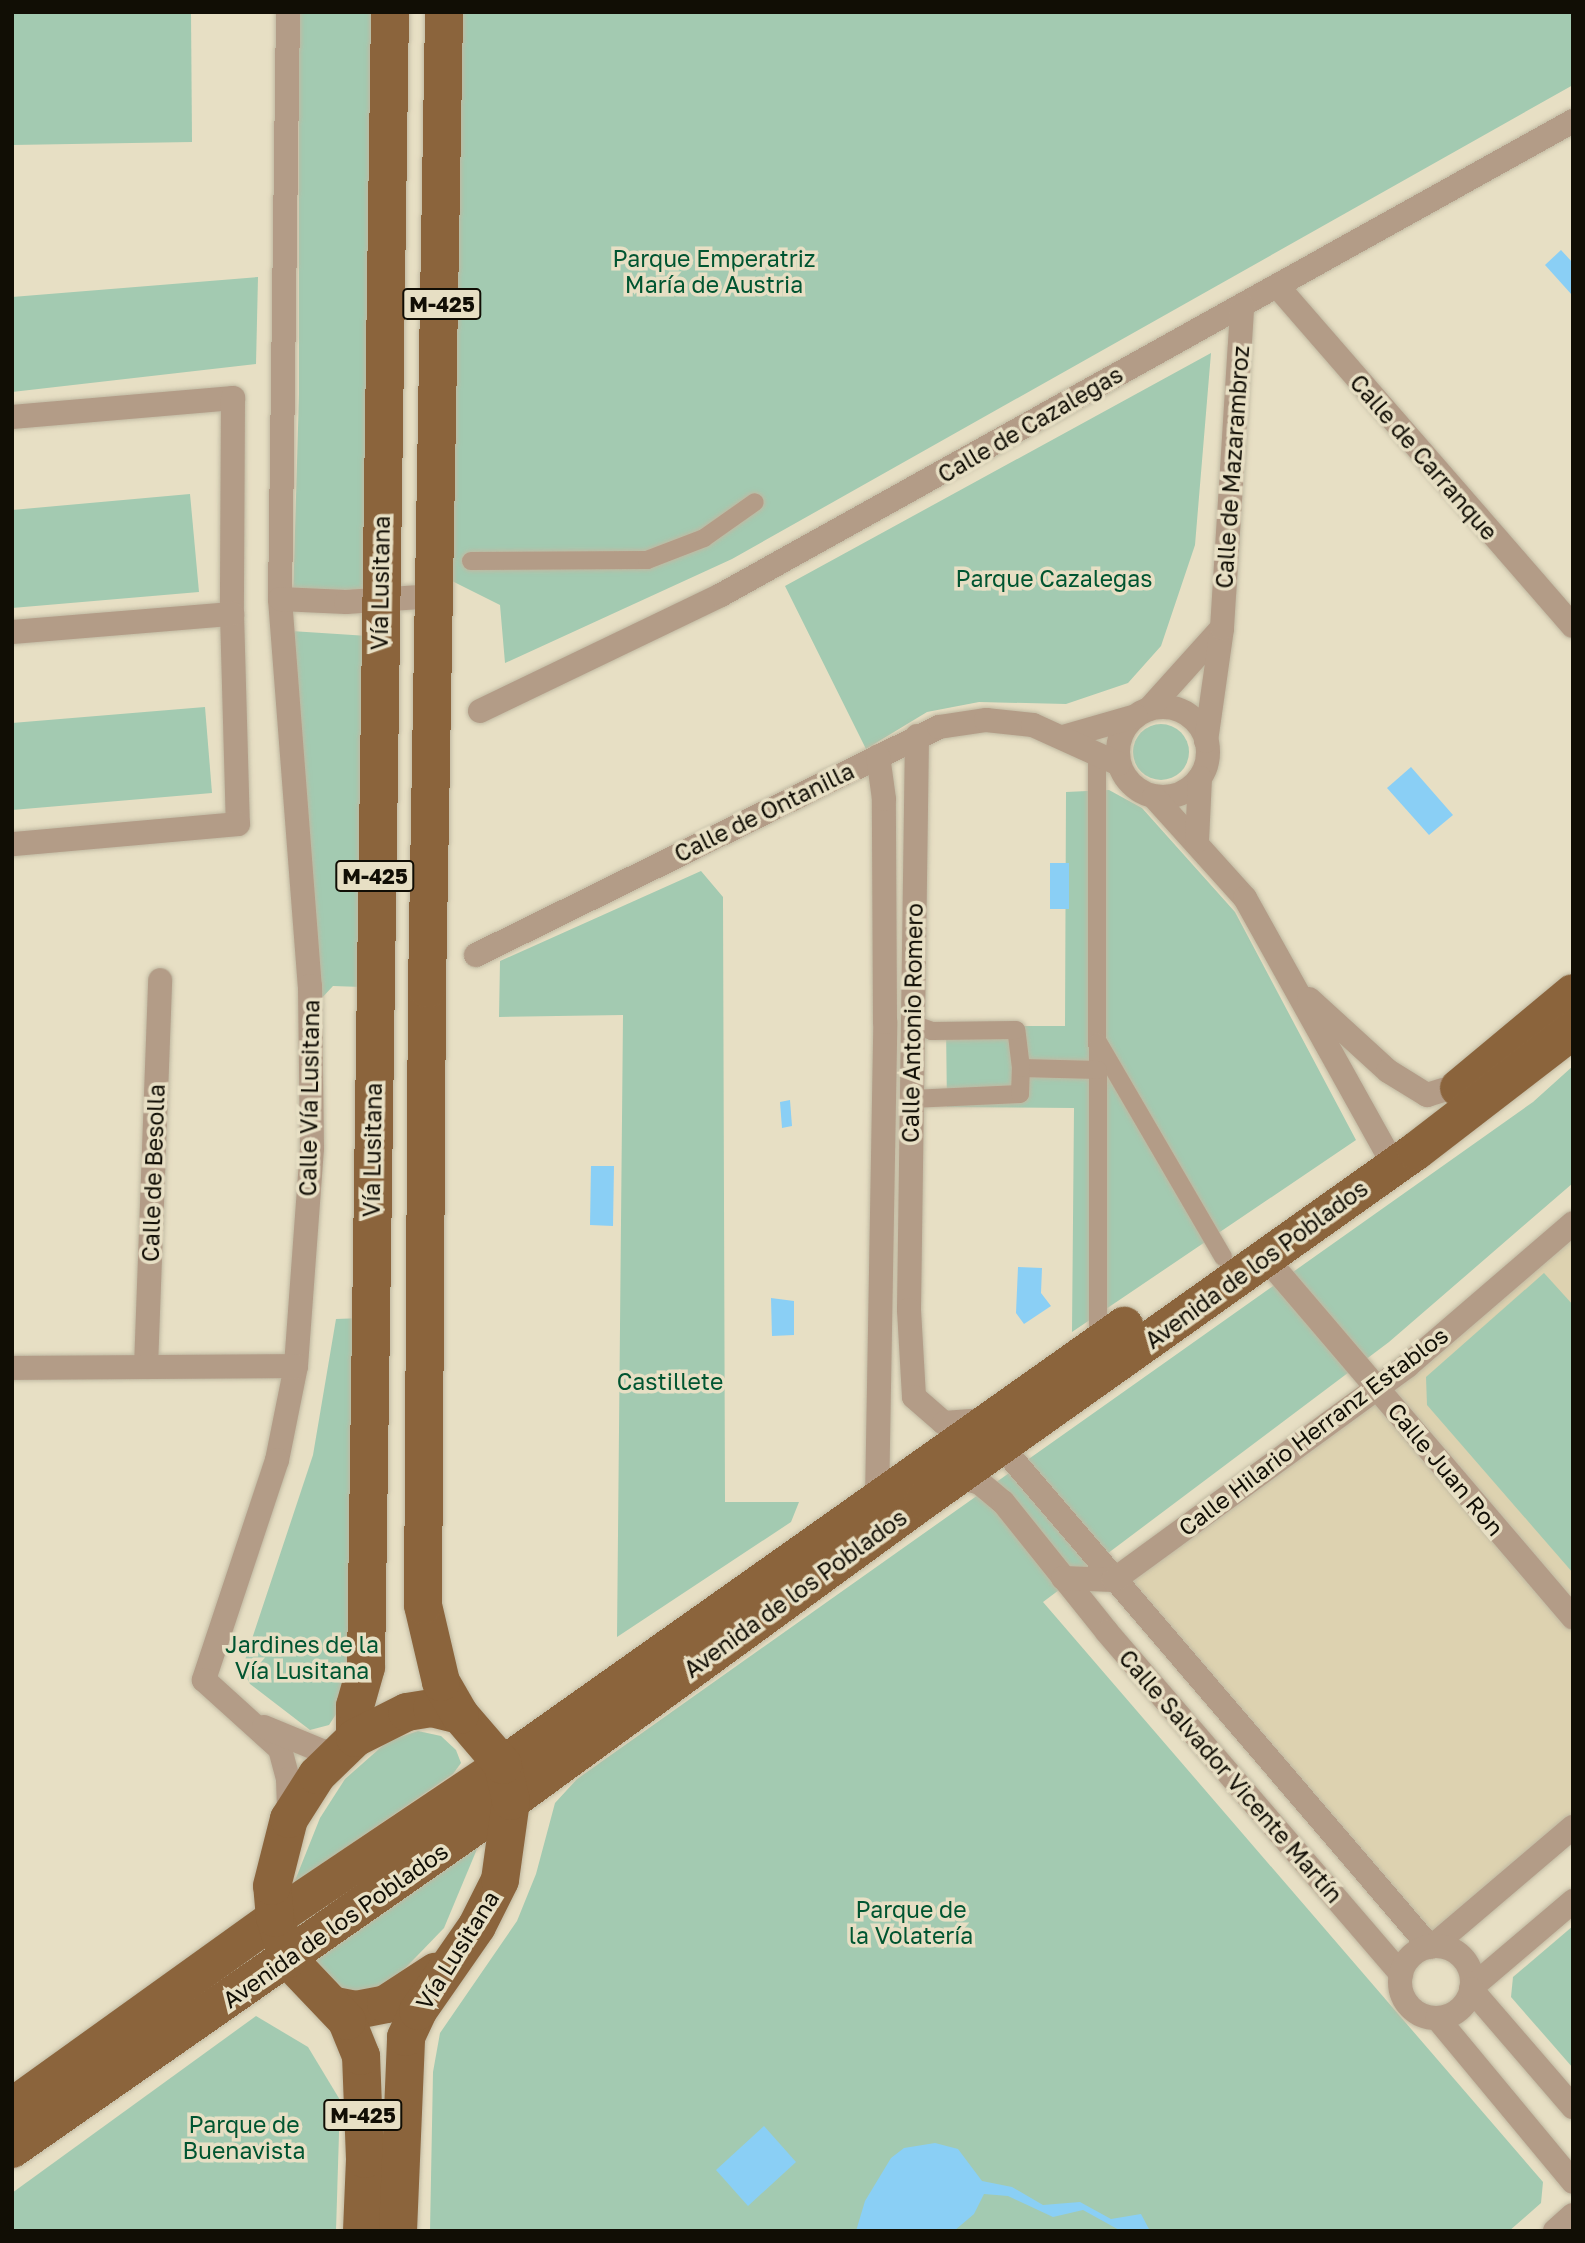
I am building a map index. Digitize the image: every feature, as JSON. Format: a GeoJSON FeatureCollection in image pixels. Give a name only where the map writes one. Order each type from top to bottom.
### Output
{"type":"FeatureCollection","features":[{"type":"Feature","properties":{"kind":"main road","name":"Vía Lusitana"},"geometry":{"type":"LineString","coordinates":[[347,1746],[366,1667],[379,598],[390,12]]}},
{"type":"Feature","properties":{"kind":"main road","name":"M-425"},"geometry":{"type":"LineString","coordinates":[[444,12],[423,1605],[441,1682],[507,1783]]}},
{"type":"Feature","properties":{"kind":"main road","name":"Avenida de los Poblados"},"geometry":{"type":"LineString","coordinates":[[12,2107],[275,1918],[507,1783],[997,1433],[1265,1257],[1573,993]]}},
{"type":"Feature","properties":{"kind":"main road","name":"Avenida de los Poblados"},"geometry":{"type":"LineString","coordinates":[[997,1433],[1098,1344],[1223,1257],[1386,1156],[1573,1030]]}},
{"type":"Feature","properties":{"kind":"main road","name":"Avenida de los Poblados"},"geometry":{"type":"LineString","coordinates":[[12,2149],[288,1959],[507,1783],[877,1501],[960,1459]]}},
{"type":"Feature","properties":{"kind":"main road"},"geometry":{"type":"LineString","coordinates":[[288,1959],[275,1918],[272,1886],[289,1819],[317,1775],[347,1746],[407,1712],[432,1708],[460,1714]]}},
{"type":"Feature","properties":{"kind":"main road","name":"Vía Lusitana"},"geometry":{"type":"LineString","coordinates":[[398,2231],[406,2037],[418,2011],[456,1955],[500,1881],[507,1783]]}},
{"type":"Feature","properties":{"kind":"main road"},"geometry":{"type":"LineString","coordinates":[[335,2006],[356,2010],[386,2004],[456,1955]]}},
{"type":"Feature","properties":{"kind":"main road","name":"M-425"},"geometry":{"type":"LineString","coordinates":[[288,1959],[306,1982],[335,2006],[355,2035],[361,2056],[365,2159],[362,2231]]}},
{"type":"Feature","properties":{"kind":"street"},"geometry":{"type":"LineString","coordinates":[[288,12],[280,599],[346,602],[435,596]]}},
{"type":"Feature","properties":{"kind":"street","name":"Calle de Cazalegas"},"geometry":{"type":"LineString","coordinates":[[480,711],[721,595],[1573,121]]}},
{"type":"Feature","properties":{"kind":"street","name":"Calle de Carranque"},"geometry":{"type":"LineString","coordinates":[[1278,287],[1573,626]]}},
{"type":"Feature","properties":{"kind":"street","name":"Calle de Mazarambroz"},"geometry":{"type":"LineString","coordinates":[[1206,741],[1222,628],[1242,306]]}},
{"type":"Feature","properties":{"kind":"street"},"geometry":{"type":"LineString","coordinates":[[12,417],[233,398],[232,614],[238,824],[12,844]]}},
{"type":"Feature","properties":{"kind":"street"},"geometry":{"type":"LineString","coordinates":[[471,561],[647,560],[704,538],[755,502]]}},
{"type":"Feature","properties":{"kind":"street","name":"Calle Vía Lusitana"},"geometry":{"type":"LineString","coordinates":[[280,599],[310,985],[312,1148],[296,1366],[277,1460],[204,1679],[250,1719],[279,1749],[288,1779],[289,1819]]}},
{"type":"Feature","properties":{"kind":"street"},"geometry":{"type":"LineString","coordinates":[[12,632],[232,614]]}},
{"type":"Feature","properties":{"kind":"street"},"geometry":{"type":"LineString","coordinates":[[1098,1344],[1098,1041],[1108,760],[1120,737],[1222,628]]}},
{"type":"Feature","properties":{"kind":"street"},"geometry":{"type":"LineString","coordinates":[[1063,737],[1164,707],[1185,713],[1201,727],[1208,754],[1199,778],[1197,841]]}},
{"type":"Feature","properties":{"kind":"street","name":"Calle de Ontanilla"},"geometry":{"type":"LineString","coordinates":[[476,955],[939,727],[986,720],[1033,725],[1108,760]]}},
{"type":"Feature","properties":{"kind":"street","name":"Calle Antonio Romero"},"geometry":{"type":"LineString","coordinates":[[914,1397],[909,1310],[917,736]]}},
{"type":"Feature","properties":{"kind":"street","name":"Calle Antonio Romero"},"geometry":{"type":"LineString","coordinates":[[877,1501],[885,864],[878,756]]}},
{"type":"Feature","properties":{"kind":"street"},"geometry":{"type":"LineString","coordinates":[[1108,760],[1132,785],[1154,797],[1197,841],[1245,898],[1297,984],[1329,1022],[1388,1072],[1427,1095],[1464,1084]]}},
{"type":"Feature","properties":{"kind":"street"},"geometry":{"type":"LineString","coordinates":[[1154,797],[1179,794],[1199,778]]}},
{"type":"Feature","properties":{"kind":"street","name":"Calle de Besolla"},"geometry":{"type":"LineString","coordinates":[[146,1367],[160,980]]}},
{"type":"Feature","properties":{"kind":"street"},"geometry":{"type":"LineString","coordinates":[[1297,984],[1314,1028],[1386,1156]]}},
{"type":"Feature","properties":{"kind":"street"},"geometry":{"type":"LineString","coordinates":[[912,1099],[1020,1094],[1021,1068],[1016,1030],[932,1031],[913,1024]]}},
{"type":"Feature","properties":{"kind":"street"},"geometry":{"type":"LineString","coordinates":[[1098,1041],[1223,1257]]}},
{"type":"Feature","properties":{"kind":"street"},"geometry":{"type":"LineString","coordinates":[[1021,1068],[1098,1070]]}},
{"type":"Feature","properties":{"kind":"street","name":"Calle Hilario Herranz Establos"},"geometry":{"type":"LineString","coordinates":[[1114,1580],[1377,1388],[1573,1223]]}},
{"type":"Feature","properties":{"kind":"street","name":"Calle Juan Ron"},"geometry":{"type":"LineString","coordinates":[[1265,1257],[1573,1617]]}},
{"type":"Feature","properties":{"kind":"street"},"geometry":{"type":"LineString","coordinates":[[12,1368],[296,1366]]}},
{"type":"Feature","properties":{"kind":"street"},"geometry":{"type":"LineString","coordinates":[[879,1399],[914,1397],[944,1423],[997,1433]]}},
{"type":"Feature","properties":{"kind":"street","name":"Calle Salvador Vicente Martín"},"geometry":{"type":"LineString","coordinates":[[997,1433],[1114,1580],[1431,1946]]}},
{"type":"Feature","properties":{"kind":"street","name":"Calle Salvador Vicente Martín"},"geometry":{"type":"LineString","coordinates":[[960,1459],[993,1493],[1401,1973]]}},
{"type":"Feature","properties":{"kind":"street"},"geometry":{"type":"LineString","coordinates":[[1063,1578],[1114,1580]]}},
{"type":"Feature","properties":{"kind":"street","name":"Calle Vía Lusitana"},"geometry":{"type":"LineString","coordinates":[[250,1719],[304,1745],[347,1746]]}},
{"type":"Feature","properties":{"kind":"street"},"geometry":{"type":"LineString","coordinates":[[1573,1827],[1431,1946],[1413,1955],[1401,1973],[1408,2004],[1437,2018],[1573,2182]]}},
{"type":"Feature","properties":{"kind":"street"},"geometry":{"type":"LineString","coordinates":[[1437,2018],[1459,2009],[1472,1988],[1573,1901]]}},
{"type":"Feature","properties":{"kind":"street"},"geometry":{"type":"LineString","coordinates":[[1431,1946],[1444,1947],[1463,1958],[1472,1988],[1573,2107]]}},
{"type":"Feature","properties":{"kind":"street"},"geometry":{"type":"LineString","coordinates":[[1555,2231],[1573,2215]]}},
{"type":"Feature","properties":{"kind":"shaded area"},"geometry":{"type":"Polygon","coordinates":[[[1573,1223],[1573,1827],[1433,1946],[1114,1580],[1573,1223]]]}},
{"type":"Feature","properties":{"kind":"green space"},"geometry":{"type":"Polygon","coordinates":[[[12,12],[191,12],[192,142],[12,145],[12,12]]]}},
{"type":"Feature","properties":{"kind":"green space"},"geometry":{"type":"Polygon","coordinates":[[[299,12],[379,12],[369,598],[293,600],[299,394],[299,12]]]}},
{"type":"Feature","properties":{"kind":"green space","name":"Parque Emperatriz María de Austria"},"geometry":{"type":"Polygon","coordinates":[[[460,12],[1573,12],[1573,85],[732,559],[505,663],[500,605],[450,580],[460,12]]]}},
{"type":"Feature","properties":{"kind":"green space"},"geometry":{"type":"Polygon","coordinates":[[[258,277],[256,364],[12,392],[12,297],[258,277]]]}},
{"type":"Feature","properties":{"kind":"green space","name":"Parque Cazalegas"},"geometry":{"type":"Polygon","coordinates":[[[1211,353],[1195,545],[1161,646],[1128,683],[1066,704],[979,702],[927,712],[866,749],[785,586],[1211,353]]]}},
{"type":"Feature","properties":{"kind":"green space"},"geometry":{"type":"Polygon","coordinates":[[[190,494],[199,592],[12,608],[12,510],[190,494]]]}},
{"type":"Feature","properties":{"kind":"green space"},"geometry":{"type":"Polygon","coordinates":[[[291,631],[368,636],[362,987],[333,986],[319,1001],[291,631]]]}},
{"type":"Feature","properties":{"kind":"green space"},"geometry":{"type":"Polygon","coordinates":[[[205,707],[212,793],[12,810],[12,723],[205,707]]]}},
{"type":"Feature","properties":{"kind":"green space"},"geometry":{"type":"Polygon","coordinates":[[[1161,724],[1172,726],[1181,732],[1187,741],[1187,763],[1181,772],[1172,778],[1161,780],[1150,778],[1141,772],[1135,763],[1133,752],[1135,741],[1141,732],[1150,726],[1161,724]]]}},
{"type":"Feature","properties":{"kind":"green space"},"geometry":{"type":"Polygon","coordinates":[[[1109,790],[1142,808],[1235,912],[1356,1140],[1072,1332],[1074,1108],[947,1107],[946,1026],[1065,1026],[1066,792],[1109,790]]]}},
{"type":"Feature","properties":{"kind":"green space","name":"Castillete"},"geometry":{"type":"Polygon","coordinates":[[[701,871],[723,897],[725,1502],[799,1502],[791,1522],[617,1637],[623,1015],[499,1017],[500,961],[701,871]]]}},
{"type":"Feature","properties":{"kind":"green space","name":"Parque de la Volatería"},"geometry":{"type":"Polygon","coordinates":[[[1573,1066],[1573,1183],[1389,1342],[1043,1602],[1543,2182],[1541,2203],[1509,2231],[430,2231],[433,2072],[440,2033],[517,1921],[536,1874],[555,1803],[577,1779],[1533,1102],[1573,1066]]]}},
{"type":"Feature","properties":{"kind":"green space"},"geometry":{"type":"Polygon","coordinates":[[[1544,1273],[1573,1305],[1573,1573],[1427,1405],[1426,1377],[1544,1273]]]}},
{"type":"Feature","properties":{"kind":"green space","name":"Jardines de la Vía Lusitana"},"geometry":{"type":"Polygon","coordinates":[[[363,1318],[358,1565],[342,1705],[329,1725],[310,1730],[250,1684],[242,1669],[313,1455],[336,1319],[363,1318]]]}},
{"type":"Feature","properties":{"kind":"green space"},"geometry":{"type":"Polygon","coordinates":[[[418,1731],[441,1736],[456,1750],[461,1763],[453,1774],[294,1883],[320,1818],[345,1779],[388,1741],[418,1731]]]}},
{"type":"Feature","properties":{"kind":"green space"},"geometry":{"type":"Polygon","coordinates":[[[482,1837],[444,1928],[388,1986],[343,1994],[317,1967],[317,1955],[482,1837]]]}},
{"type":"Feature","properties":{"kind":"green space"},"geometry":{"type":"Polygon","coordinates":[[[1573,1926],[1573,2068],[1511,1997],[1513,1977],[1573,1926]]]}},
{"type":"Feature","properties":{"kind":"green space","name":"Parque de Buenavista"},"geometry":{"type":"Polygon","coordinates":[[[256,2016],[308,2047],[340,2100],[336,2231],[12,2231],[12,2193],[256,2016]]]}},
{"type":"Feature","properties":{"kind":"water"},"geometry":{"type":"Polygon","coordinates":[[[1561,250],[1573,263],[1572,295],[1545,265],[1561,250]]]}},
{"type":"Feature","properties":{"kind":"water"},"geometry":{"type":"Polygon","coordinates":[[[1411,767],[1453,815],[1429,835],[1387,788],[1411,767]]]}},
{"type":"Feature","properties":{"kind":"water"},"geometry":{"type":"Polygon","coordinates":[[[1050,863],[1069,863],[1069,909],[1050,909],[1050,863]]]}},
{"type":"Feature","properties":{"kind":"water"},"geometry":{"type":"Polygon","coordinates":[[[790,1100],[792,1126],[782,1128],[780,1102],[790,1100]]]}},
{"type":"Feature","properties":{"kind":"water"},"geometry":{"type":"Polygon","coordinates":[[[591,1166],[614,1166],[613,1226],[590,1225],[591,1166]]]}},
{"type":"Feature","properties":{"kind":"water"},"geometry":{"type":"Polygon","coordinates":[[[1018,1267],[1042,1268],[1041,1293],[1051,1306],[1024,1324],[1016,1313],[1018,1267]]]}},
{"type":"Feature","properties":{"kind":"water"},"geometry":{"type":"Polygon","coordinates":[[[771,1298],[794,1301],[794,1335],[772,1336],[771,1298]]]}},
{"type":"Feature","properties":{"kind":"water"},"geometry":{"type":"Polygon","coordinates":[[[764,2126],[796,2162],[748,2206],[716,2170],[764,2126]]]}},
{"type":"Feature","properties":{"kind":"water"},"geometry":{"type":"Polygon","coordinates":[[[935,2143],[958,2149],[982,2181],[1012,2187],[1043,2205],[1080,2202],[1111,2219],[1141,2214],[1150,2231],[1121,2231],[1083,2210],[1053,2217],[1008,2196],[984,2194],[974,2214],[954,2231],[856,2231],[865,2201],[891,2158],[904,2148],[935,2143]]]}}]}
